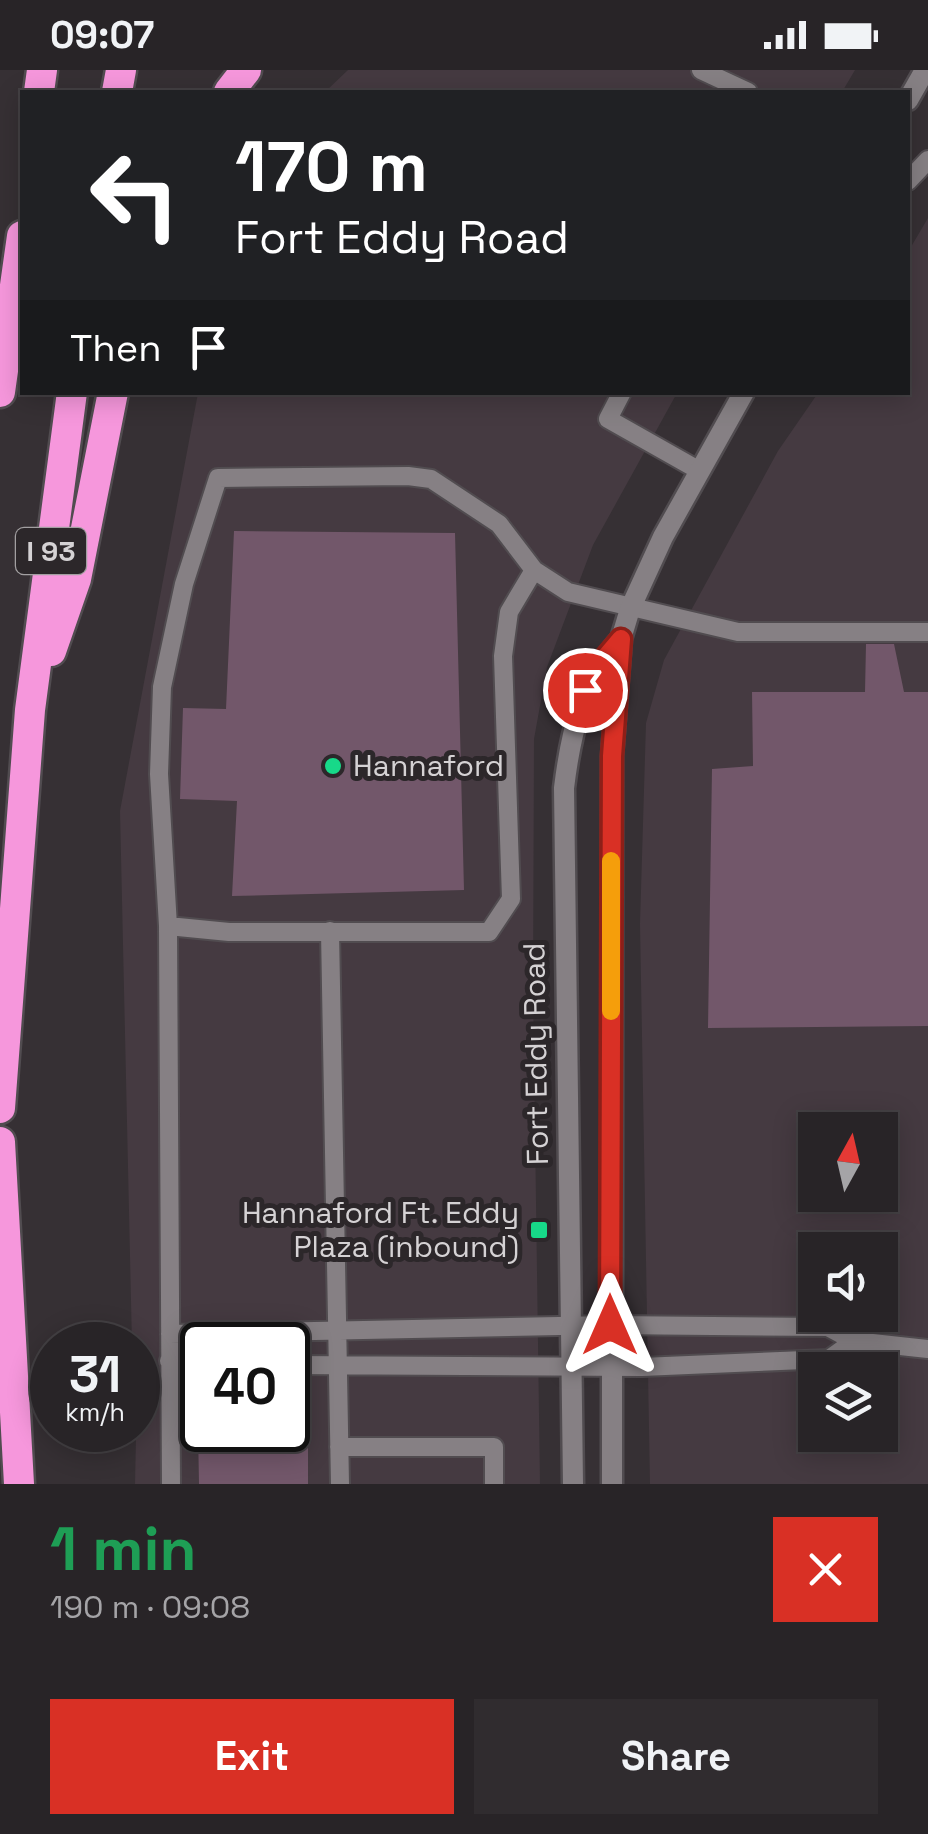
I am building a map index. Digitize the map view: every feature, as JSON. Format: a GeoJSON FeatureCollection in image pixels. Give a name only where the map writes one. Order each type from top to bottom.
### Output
{"type":"FeatureCollection","features":[{"type":"Feature","properties":{"kind":"highway"},"geometry":{"type":"LineString","coordinates":[[231,90],[246,70]]}},
{"type":"Feature","properties":{"kind":"highway"},"geometry":{"type":"LineString","coordinates":[[0,392],[20,250]]}},
{"type":"Feature","properties":{"kind":"highway","name":"I 93"},"geometry":{"type":"LineString","coordinates":[[0,1108],[30,710],[72,395]]}},
{"type":"Feature","properties":{"kind":"highway"},"geometry":{"type":"LineString","coordinates":[[30,710],[76,579],[112,395]]}},
{"type":"Feature","properties":{"kind":"highway"},"geometry":{"type":"LineString","coordinates":[[0,1142],[19,1484]]}},
{"type":"Feature","properties":{"kind":"street"},"geometry":{"type":"LineString","coordinates":[[910,96],[925,70]]}},
{"type":"Feature","properties":{"kind":"street","name":"Fort Eddy Road"},"geometry":{"type":"LineString","coordinates":[[612,1484],[612,756],[621,639],[630,609],[663,537],[742,395]]}},
{"type":"Feature","properties":{"kind":"street","name":"Fort Eddy Road"},"geometry":{"type":"LineString","coordinates":[[573,1484],[564,788],[570,736],[585,690],[621,639]]}},
{"type":"Feature","properties":{"kind":"lane"},"geometry":{"type":"LineString","coordinates":[[701,70],[744,90]]}},
{"type":"Feature","properties":{"kind":"lane"},"geometry":{"type":"LineString","coordinates":[[910,178],[928,160]]}},
{"type":"Feature","properties":{"kind":"lane"},"geometry":{"type":"LineString","coordinates":[[620,395],[608,420],[700,470]]}},
{"type":"Feature","properties":{"kind":"lane"},"geometry":{"type":"LineString","coordinates":[[171,1484],[168,926],[160,774],[162,687],[184,584],[218,478],[408,476],[431,480],[499,524],[534,570],[568,592],[738,632],[928,632]]}},
{"type":"Feature","properties":{"kind":"lane"},"geometry":{"type":"LineString","coordinates":[[168,926],[229,932],[489,932],[511,899],[503,656],[509,612],[534,570]]}},
{"type":"Feature","properties":{"kind":"lane"},"geometry":{"type":"LineString","coordinates":[[330,931],[340,1484]]}},
{"type":"Feature","properties":{"kind":"lane"},"geometry":{"type":"LineString","coordinates":[[170,1334],[236,1330],[338,1334],[610,1325],[828,1327],[854,1342],[928,1349]]}},
{"type":"Feature","properties":{"kind":"lane"},"geometry":{"type":"LineString","coordinates":[[310,1367],[613,1366],[829,1360],[854,1342]]}},
{"type":"Feature","properties":{"kind":"lane"},"geometry":{"type":"LineString","coordinates":[[169,1362],[180,1362]]}},
{"type":"Feature","properties":{"kind":"lane"},"geometry":{"type":"LineString","coordinates":[[339,1448],[494,1447],[494,1484]]}},
{"type":"Feature","properties":{"kind":"shaded area"},"geometry":{"type":"Polygon","coordinates":[[[348,70],[855,70],[843,90],[327,90],[348,70]]]}},
{"type":"Feature","properties":{"kind":"shaded area"},"geometry":{"type":"Polygon","coordinates":[[[928,218],[928,1484],[650,1484],[640,924],[646,723],[664,660],[778,451],[817,395],[910,395],[910,249],[928,218]]]}},
{"type":"Feature","properties":{"kind":"shaded area"},"geometry":{"type":"Polygon","coordinates":[[[198,395],[676,395],[593,545],[547,667],[534,739],[533,989],[540,1484],[135,1484],[136,1452],[160,1452],[160,1322],[131,1322],[120,811],[198,395]]]}},
{"type":"Feature","properties":{"kind":"building"},"geometry":{"type":"Polygon","coordinates":[[[234,531],[455,533],[464,890],[232,896],[237,801],[180,799],[183,708],[226,709],[234,531]]]}},
{"type":"Feature","properties":{"kind":"building"},"geometry":{"type":"Polygon","coordinates":[[[866,644],[894,644],[904,692],[928,692],[928,1026],[708,1028],[712,769],[753,766],[752,692],[865,692],[866,644]]]}},
{"type":"Feature","properties":{"kind":"building"},"geometry":{"type":"Polygon","coordinates":[[[198,1452],[308,1452],[308,1484],[199,1484],[198,1452]]]}},
{"type":"Feature","properties":{"kind":"slow traffic"},"geometry":{"type":"LineString","coordinates":[[611,861],[611,1011]]}},
{"type":"Feature","properties":{"kind":"place","name":"Hannaford"},"geometry":{"type":"Point","coordinates":[333,766]}},
{"type":"Feature","properties":{"kind":"place","name":"Hannaford Ft. Eddy Plaza (inbound)"},"geometry":{"type":"Point","coordinates":[539,1230]}},
{"type":"Feature","properties":{"kind":"route"},"geometry":{"type":"LineString","coordinates":[[585,690],[621,639],[612,756],[610,1325]]}}]}
